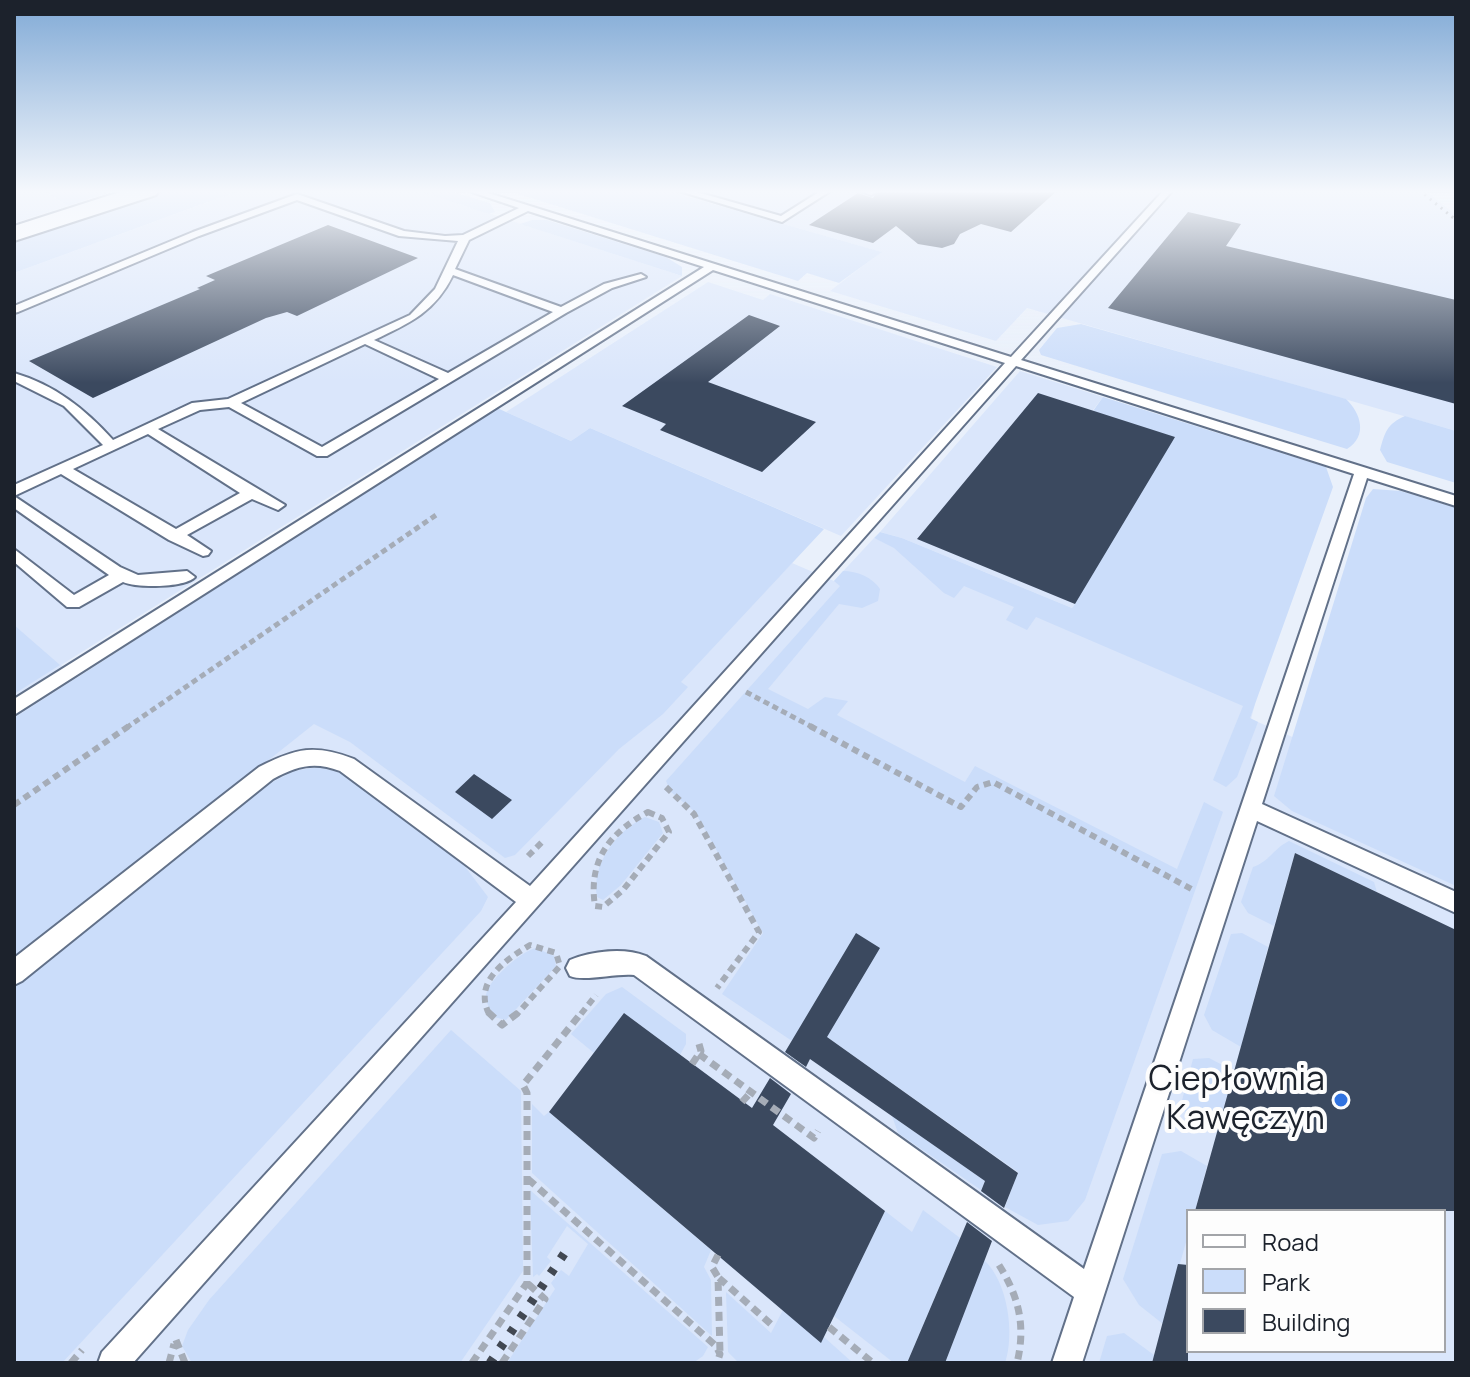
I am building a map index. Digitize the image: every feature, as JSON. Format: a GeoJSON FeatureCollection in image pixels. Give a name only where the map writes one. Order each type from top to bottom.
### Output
{"type":"FeatureCollection","features":[{"type":"Feature","properties":{"kind":"lane"},"geometry":{"type":"LineString","coordinates":[[14,310],[147,254]]}},
{"type":"Feature","properties":{"kind":"lane"},"geometry":{"type":"LineString","coordinates":[[14,491],[197,406],[231,403],[414,317],[440,290],[457,254]]}},
{"type":"Feature","properties":{"kind":"lane"},"geometry":{"type":"LineString","coordinates":[[671,254],[1456,501]]}},
{"type":"Feature","properties":{"kind":"lane"},"geometry":{"type":"LineString","coordinates":[[113,1363],[1110,254]]}},
{"type":"Feature","properties":{"kind":"lane"},"geometry":{"type":"LineString","coordinates":[[14,708],[711,267]]}},
{"type":"Feature","properties":{"kind":"lane"},"geometry":{"type":"LineString","coordinates":[[449,270],[562,311]]}},
{"type":"Feature","properties":{"kind":"lane"},"geometry":{"type":"LineString","coordinates":[[231,403],[322,453],[562,311],[608,286],[641,277]]}},
{"type":"Feature","properties":{"kind":"lane"},"geometry":{"type":"LineString","coordinates":[[367,341],[450,379]]}},
{"type":"Feature","properties":{"kind":"lane"},"geometry":{"type":"LineString","coordinates":[[14,377],[53,391],[91,422],[111,446]]}},
{"type":"Feature","properties":{"kind":"lane"},"geometry":{"type":"LineString","coordinates":[[149,429],[251,493],[278,505]]}},
{"type":"Feature","properties":{"kind":"lane"},"geometry":{"type":"LineString","coordinates":[[62,469],[203,551]]}},
{"type":"Feature","properties":{"kind":"lane"},"geometry":{"type":"LineString","coordinates":[[1067,1363],[1362,472]]}},
{"type":"Feature","properties":{"kind":"lane"},"geometry":{"type":"LineString","coordinates":[[174,536],[251,493]]}},
{"type":"Feature","properties":{"kind":"lane"},"geometry":{"type":"LineString","coordinates":[[14,501],[122,575],[136,581],[187,577]]}},
{"type":"Feature","properties":{"kind":"lane"},"geometry":{"type":"LineString","coordinates":[[14,554],[73,603],[122,575]]}},
{"type":"Feature","properties":{"kind":"lane"},"geometry":{"type":"LineString","coordinates":[[14,973],[266,773],[291,760],[322,755],[347,765],[531,900]]}},
{"type":"Feature","properties":{"kind":"lane"},"geometry":{"type":"LineString","coordinates":[[1250,808],[1456,903]]}},
{"type":"Feature","properties":{"kind":"lane"},"geometry":{"type":"LineString","coordinates":[[578,968],[614,962],[638,964],[1090,1291]]}},
{"type":"Feature","properties":{"kind":"path"},"geometry":{"type":"LineString","coordinates":[[14,805],[439,513]]}},
{"type":"Feature","properties":{"kind":"path"},"geometry":{"type":"LineString","coordinates":[[740,689],[961,807],[972,790],[981,783],[993,782],[1196,892]]}},
{"type":"Feature","properties":{"kind":"path"},"geometry":{"type":"LineString","coordinates":[[665,777],[667,790],[694,814],[759,932],[713,994]]}},
{"type":"Feature","properties":{"kind":"path"},"geometry":{"type":"LineString","coordinates":[[648,812],[662,818],[667,826],[669,832],[623,890],[603,907],[595,906],[590,885],[596,858],[619,830],[648,812]]}},
{"type":"Feature","properties":{"kind":"path"},"geometry":{"type":"LineString","coordinates":[[530,945],[556,953],[560,966],[518,1013],[502,1025],[491,1018],[484,1006],[483,993],[487,980],[510,956],[530,945]]}},
{"type":"Feature","properties":{"kind":"path"},"geometry":{"type":"LineString","coordinates":[[472,1363],[527,1283],[527,1093],[523,1085],[604,985]]}},
{"type":"Feature","properties":{"kind":"path"},"geometry":{"type":"LineString","coordinates":[[692,1064],[701,1051],[696,1033]]}},
{"type":"Feature","properties":{"kind":"path"},"geometry":{"type":"LineString","coordinates":[[699,1054],[814,1138],[823,1122]]}},
{"type":"Feature","properties":{"kind":"path"},"geometry":{"type":"LineString","coordinates":[[742,1102],[760,1080]]}},
{"type":"Feature","properties":{"kind":"path"},"geometry":{"type":"LineString","coordinates":[[527,1179],[716,1346],[718,1358]]}},
{"type":"Feature","properties":{"kind":"path"},"geometry":{"type":"LineString","coordinates":[[718,1255],[712,1267],[718,1277],[772,1325]]}},
{"type":"Feature","properties":{"kind":"path"},"geometry":{"type":"LineString","coordinates":[[994,1258],[1016,1291],[1024,1342],[1017,1363]]}},
{"type":"Feature","properties":{"kind":"path"},"geometry":{"type":"LineString","coordinates":[[718,1277],[718,1358]]}},
{"type":"Feature","properties":{"kind":"path"},"geometry":{"type":"LineString","coordinates":[[502,1363],[545,1299],[527,1283]]}},
{"type":"Feature","properties":{"kind":"path"},"geometry":{"type":"LineString","coordinates":[[829,1327],[873,1363]]}},
{"type":"Feature","properties":{"kind":"path"},"geometry":{"type":"LineString","coordinates":[[176,1339],[185,1363]]}},
{"type":"Feature","properties":{"kind":"shaded area","name":"Ciepłownia Kawęczyn"},"geometry":{"type":"Polygon","coordinates":[[[65,254],[615,254],[682,276],[61,665],[85,683],[705,651],[792,563],[834,581],[874,538],[1255,704],[1251,719],[1456,808],[1456,1363],[14,1363],[14,273],[65,254]]]}},
{"type":"Feature","properties":{"kind":"shaded area"},"geometry":{"type":"Polygon","coordinates":[[[878,254],[1456,254],[1456,431],[1027,308],[996,341],[830,291],[878,254]]]}},
{"type":"Feature","properties":{"kind":"shaded area"},"geometry":{"type":"Polygon","coordinates":[[[708,282],[763,300],[770,294],[997,367],[841,536],[590,428],[571,441],[506,412],[708,282]]]}},
{"type":"Feature","properties":{"kind":"shaded area"},"geometry":{"type":"Polygon","coordinates":[[[1020,371],[1103,397],[1093,410],[1075,604],[1072,608],[902,538],[880,532],[1020,371]]]}},
{"type":"Feature","properties":{"kind":"green space"},"geometry":{"type":"Polygon","coordinates":[[[14,254],[65,254],[14,273],[14,254]]]}},
{"type":"Feature","properties":{"kind":"green space"},"geometry":{"type":"Polygon","coordinates":[[[614,254],[666,257],[682,267],[682,276],[614,254]]]}},
{"type":"Feature","properties":{"kind":"green space"},"geometry":{"type":"Polygon","coordinates":[[[712,254],[879,254],[839,283],[807,273],[798,281],[712,254]]]}},
{"type":"Feature","properties":{"kind":"green space"},"geometry":{"type":"Polygon","coordinates":[[[1081,324],[1346,399],[1360,424],[1358,438],[1347,449],[1041,355],[1039,350],[1057,328],[1081,324]]]}},
{"type":"Feature","properties":{"kind":"green space"},"geometry":{"type":"Polygon","coordinates":[[[1103,397],[1326,467],[1333,487],[1250,718],[1258,722],[1237,777],[1226,787],[1213,780],[1243,706],[1036,617],[1027,630],[1006,620],[1014,607],[964,586],[954,598],[944,593],[894,548],[874,538],[880,532],[902,538],[1072,608],[1075,604],[1093,411],[1103,397]]]}},
{"type":"Feature","properties":{"kind":"green space"},"geometry":{"type":"Polygon","coordinates":[[[497,408],[571,441],[590,428],[824,529],[681,682],[688,687],[663,714],[619,749],[515,855],[505,858],[350,742],[314,724],[14,962],[14,718],[497,408]]]}},
{"type":"Feature","properties":{"kind":"green space"},"geometry":{"type":"Polygon","coordinates":[[[1405,416],[1456,431],[1456,483],[1387,462],[1380,450],[1383,438],[1390,426],[1405,416]]]}},
{"type":"Feature","properties":{"kind":"green space"},"geometry":{"type":"Polygon","coordinates":[[[1373,489],[1401,491],[1456,508],[1456,886],[1292,811],[1274,796],[1366,498],[1373,489]]]}},
{"type":"Feature","properties":{"kind":"green space"},"geometry":{"type":"Polygon","coordinates":[[[843,571],[873,581],[880,589],[878,601],[862,608],[839,604],[768,689],[808,709],[825,697],[848,701],[837,715],[965,782],[975,766],[1177,869],[1204,802],[1223,812],[1085,1200],[1068,1221],[1038,1225],[1005,1207],[1018,1172],[827,1037],[856,934],[792,1041],[722,994],[763,933],[695,812],[671,792],[666,781],[840,586],[834,581],[843,571]]]}},
{"type":"Feature","properties":{"kind":"green space"},"geometry":{"type":"Polygon","coordinates":[[[14,625],[60,665],[14,694],[14,625]]]}},
{"type":"Feature","properties":{"kind":"green space"},"geometry":{"type":"Polygon","coordinates":[[[319,767],[345,774],[463,864],[488,897],[481,911],[62,1363],[14,1363],[14,988],[267,785],[294,771],[319,767]]]}},
{"type":"Feature","properties":{"kind":"green space"},"geometry":{"type":"Polygon","coordinates":[[[645,817],[659,822],[663,833],[621,885],[603,900],[597,897],[598,873],[608,850],[624,831],[645,817]]]}},
{"type":"Feature","properties":{"kind":"green space"},"geometry":{"type":"Polygon","coordinates":[[[1289,841],[1374,882],[1377,892],[1295,853],[1274,926],[1248,913],[1241,902],[1253,867],[1289,841]]]}},
{"type":"Feature","properties":{"kind":"green space"},"geometry":{"type":"Polygon","coordinates":[[[1242,933],[1268,947],[1241,1047],[1212,1030],[1204,1015],[1231,934],[1242,933]]]}},
{"type":"Feature","properties":{"kind":"green space"},"geometry":{"type":"Polygon","coordinates":[[[536,948],[554,956],[556,966],[506,1020],[494,1017],[486,998],[491,985],[513,961],[536,948]]]}},
{"type":"Feature","properties":{"kind":"green space"},"geometry":{"type":"Polygon","coordinates":[[[622,987],[686,1034],[686,1044],[680,1055],[624,1013],[594,1053],[571,1034],[606,994],[622,987]]]}},
{"type":"Feature","properties":{"kind":"green space"},"geometry":{"type":"Polygon","coordinates":[[[451,1030],[521,1091],[523,1271],[460,1363],[192,1363],[182,1346],[188,1330],[209,1300],[451,1030]]]}},
{"type":"Feature","properties":{"kind":"green space"},"geometry":{"type":"Polygon","coordinates":[[[1209,1058],[1234,1071],[1217,1130],[1180,1108],[1193,1059],[1209,1058]]]}},
{"type":"Feature","properties":{"kind":"green space"},"geometry":{"type":"Polygon","coordinates":[[[532,1104],[544,1116],[549,1112],[711,1250],[704,1267],[711,1280],[712,1336],[532,1173],[532,1104]]]}},
{"type":"Feature","properties":{"kind":"green space"},"geometry":{"type":"Polygon","coordinates":[[[892,1116],[985,1181],[981,1190],[898,1133],[892,1116]]]}},
{"type":"Feature","properties":{"kind":"green space"},"geometry":{"type":"Polygon","coordinates":[[[1181,1151],[1207,1166],[1196,1209],[1186,1209],[1186,1242],[1163,1324],[1139,1305],[1123,1279],[1162,1154],[1181,1151]]]}},
{"type":"Feature","properties":{"kind":"green space"},"geometry":{"type":"Polygon","coordinates":[[[530,1190],[708,1347],[703,1356],[693,1363],[507,1363],[555,1289],[551,1283],[561,1270],[569,1276],[588,1244],[567,1226],[547,1257],[551,1261],[539,1276],[533,1277],[530,1190]]]}},
{"type":"Feature","properties":{"kind":"green space"},"geometry":{"type":"Polygon","coordinates":[[[923,1210],[960,1238],[907,1363],[894,1363],[834,1316],[885,1211],[912,1232],[923,1210]]]}},
{"type":"Feature","properties":{"kind":"green space"},"geometry":{"type":"Polygon","coordinates":[[[984,1260],[999,1281],[1007,1309],[1009,1338],[1005,1363],[945,1363],[984,1260]]]}},
{"type":"Feature","properties":{"kind":"green space"},"geometry":{"type":"Polygon","coordinates":[[[726,1292],[771,1333],[783,1310],[821,1342],[824,1337],[853,1363],[739,1363],[728,1352],[726,1292]]]}},
{"type":"Feature","properties":{"kind":"green space"},"geometry":{"type":"Polygon","coordinates":[[[1124,1333],[1154,1355],[1152,1363],[1099,1363],[1107,1336],[1124,1333]]]}},
{"type":"Feature","properties":{"kind":"building"},"geometry":{"type":"Polygon","coordinates":[[[258,254],[408,254],[418,258],[297,316],[287,312],[266,318],[93,398],[29,361],[215,280],[206,276],[258,254]]]}},
{"type":"Feature","properties":{"kind":"building"},"geometry":{"type":"Polygon","coordinates":[[[1153,254],[1261,254],[1456,300],[1456,404],[1108,308],[1153,254]]]}},
{"type":"Feature","properties":{"kind":"building"},"geometry":{"type":"Polygon","coordinates":[[[749,315],[780,326],[708,382],[816,422],[762,472],[660,430],[666,424],[622,406],[749,315]]]}},
{"type":"Feature","properties":{"kind":"building"},"geometry":{"type":"Polygon","coordinates":[[[1038,393],[1175,437],[1075,604],[917,539],[1038,393]]]}},
{"type":"Feature","properties":{"kind":"building"},"geometry":{"type":"Polygon","coordinates":[[[474,774],[512,800],[492,819],[455,792],[474,774]]]}},
{"type":"Feature","properties":{"kind":"building","name":"Ciepłownia Kawęczyn"},"geometry":{"type":"Polygon","coordinates":[[[1295,853],[1456,930],[1456,1211],[1196,1209],[1295,853]]]}},
{"type":"Feature","properties":{"kind":"building"},"geometry":{"type":"Polygon","coordinates":[[[856,933],[880,948],[827,1037],[1018,1173],[1004,1208],[981,1191],[985,1181],[810,1059],[806,1067],[785,1052],[856,933]]]}},
{"type":"Feature","properties":{"kind":"building"},"geometry":{"type":"Polygon","coordinates":[[[624,1013],[752,1108],[770,1078],[791,1094],[773,1125],[885,1211],[821,1343],[549,1112],[624,1013]]]}},
{"type":"Feature","properties":{"kind":"building"},"geometry":{"type":"Polygon","coordinates":[[[967,1222],[992,1241],[945,1363],[907,1363],[967,1222]]]}},
{"type":"Feature","properties":{"kind":"building"},"geometry":{"type":"Polygon","coordinates":[[[1178,1264],[1186,1265],[1188,1363],[1152,1363],[1178,1264]]]}},
{"type":"Feature","properties":{"kind":"railway"},"geometry":{"type":"LineString","coordinates":[[490,1363],[566,1251]]}},
{"type":"Feature","properties":{"kind":"place","name":"Ciepłownia Kawęczyn"},"geometry":{"type":"Point","coordinates":[1341,1100]}}]}
